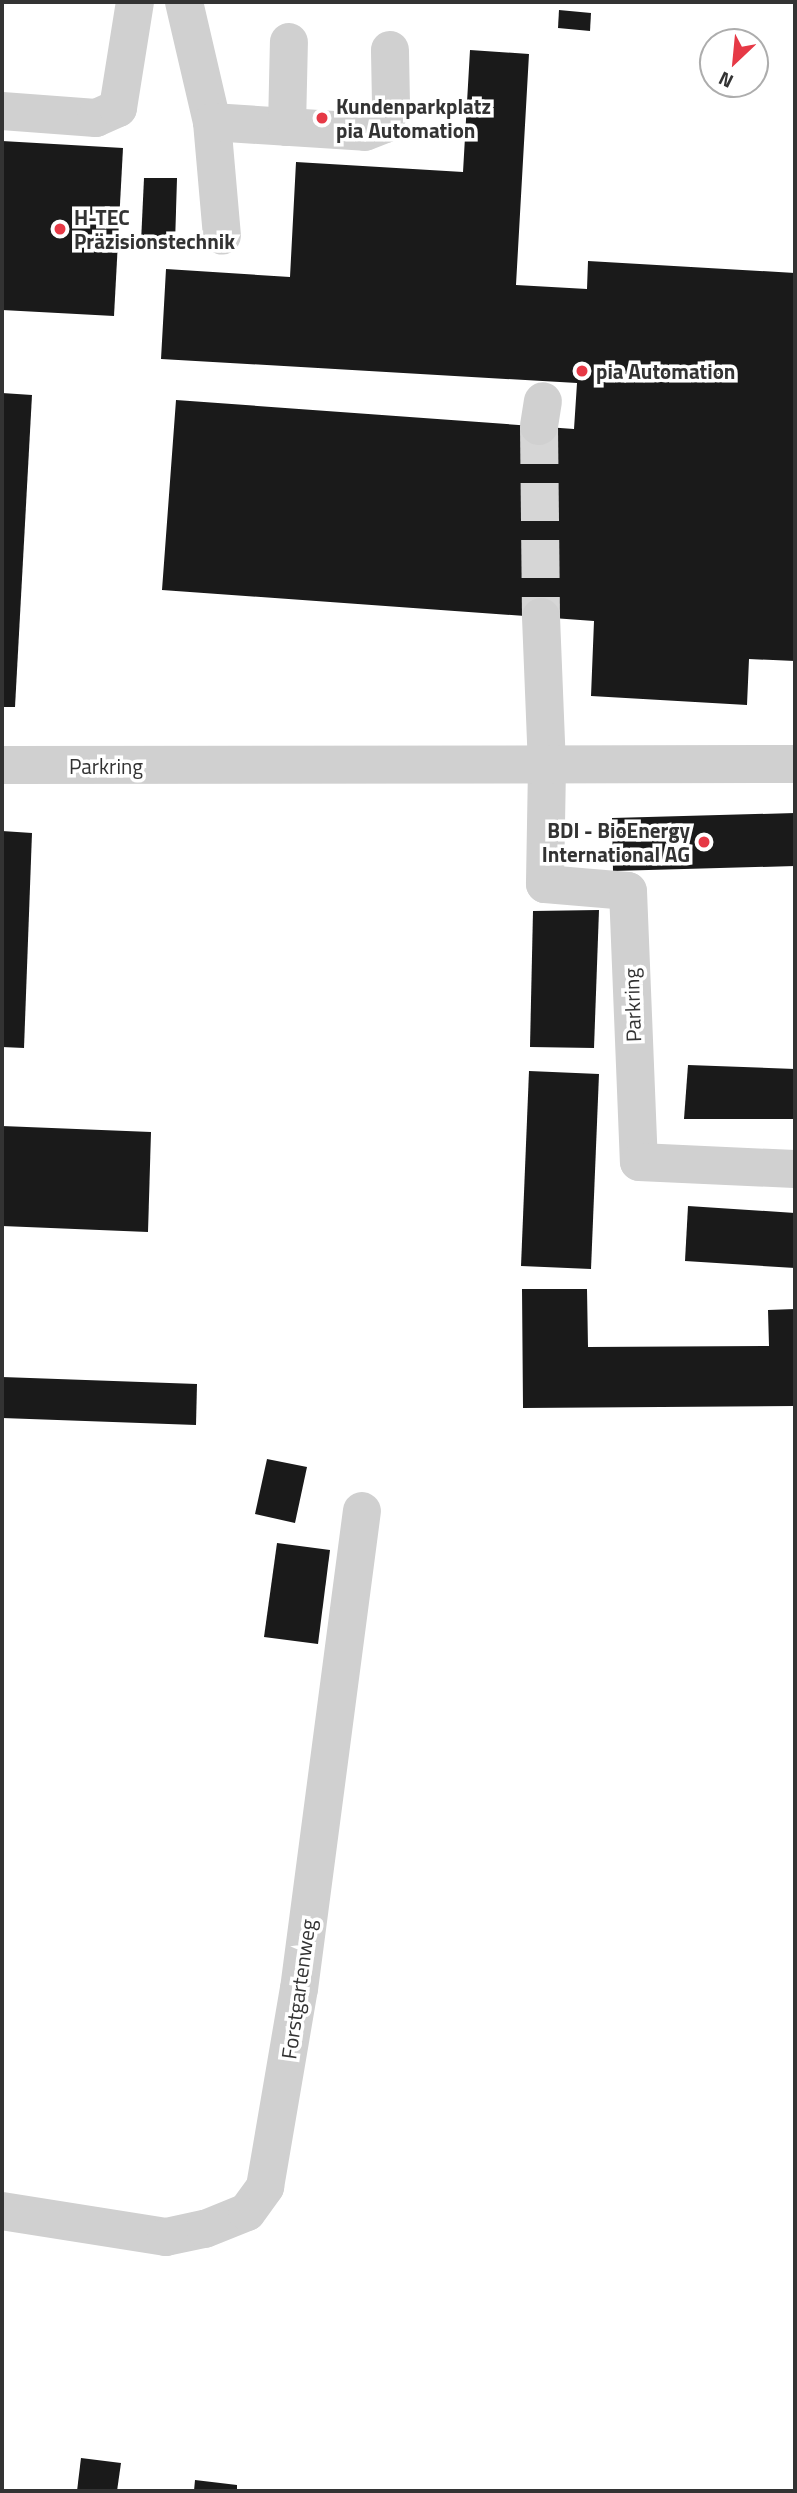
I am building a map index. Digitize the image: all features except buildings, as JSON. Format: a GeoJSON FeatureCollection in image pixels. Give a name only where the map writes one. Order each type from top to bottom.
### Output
{"type":"FeatureCollection","features":[{"type":"Feature","properties":{"kind":"lane"},"geometry":{"type":"LineString","coordinates":[[2,111],[96,118],[118,108],[135,2]]}},
{"type":"Feature","properties":{"kind":"lane"},"geometry":{"type":"LineString","coordinates":[[184,2],[212,122],[222,236]]}},
{"type":"Feature","properties":{"kind":"lane"},"geometry":{"type":"LineString","coordinates":[[287,127],[289,42]]}},
{"type":"Feature","properties":{"kind":"lane"},"geometry":{"type":"LineString","coordinates":[[212,122],[365,132],[385,124],[391,104],[390,50]]}},
{"type":"Feature","properties":{"kind":"lane","name":"Parkring"},"geometry":{"type":"LineString","coordinates":[[541,617],[547,767],[545,884],[628,891],[639,1162],[795,1169]]}},
{"type":"Feature","properties":{"kind":"lane","name":"Parkring"},"geometry":{"type":"LineString","coordinates":[[2,765],[547,767],[795,764]]}},
{"type":"Feature","properties":{"kind":"lane","name":"Forstgartenweg"},"geometry":{"type":"LineString","coordinates":[[2,2211],[166,2237],[205,2230],[247,2212],[265,2187],[299,1989],[362,1511]]}},
{"type":"Feature","properties":{"kind":"tunnel"},"geometry":{"type":"LineString","coordinates":[[539,426],[541,617]]}},
{"type":"Feature","properties":{"kind":"place","name":"Kundenparkplatz pia Automation"},"geometry":{"type":"Point","coordinates":[322,118]}},
{"type":"Feature","properties":{"kind":"place","name":"H-TEC Präzisionstechnik"},"geometry":{"type":"Point","coordinates":[60,229]}},
{"type":"Feature","properties":{"kind":"place","name":"pia Automation"},"geometry":{"type":"Point","coordinates":[582,371]}},
{"type":"Feature","properties":{"kind":"place","name":"BDI - BioEnergy International AG"},"geometry":{"type":"Point","coordinates":[704,842]}}]}
